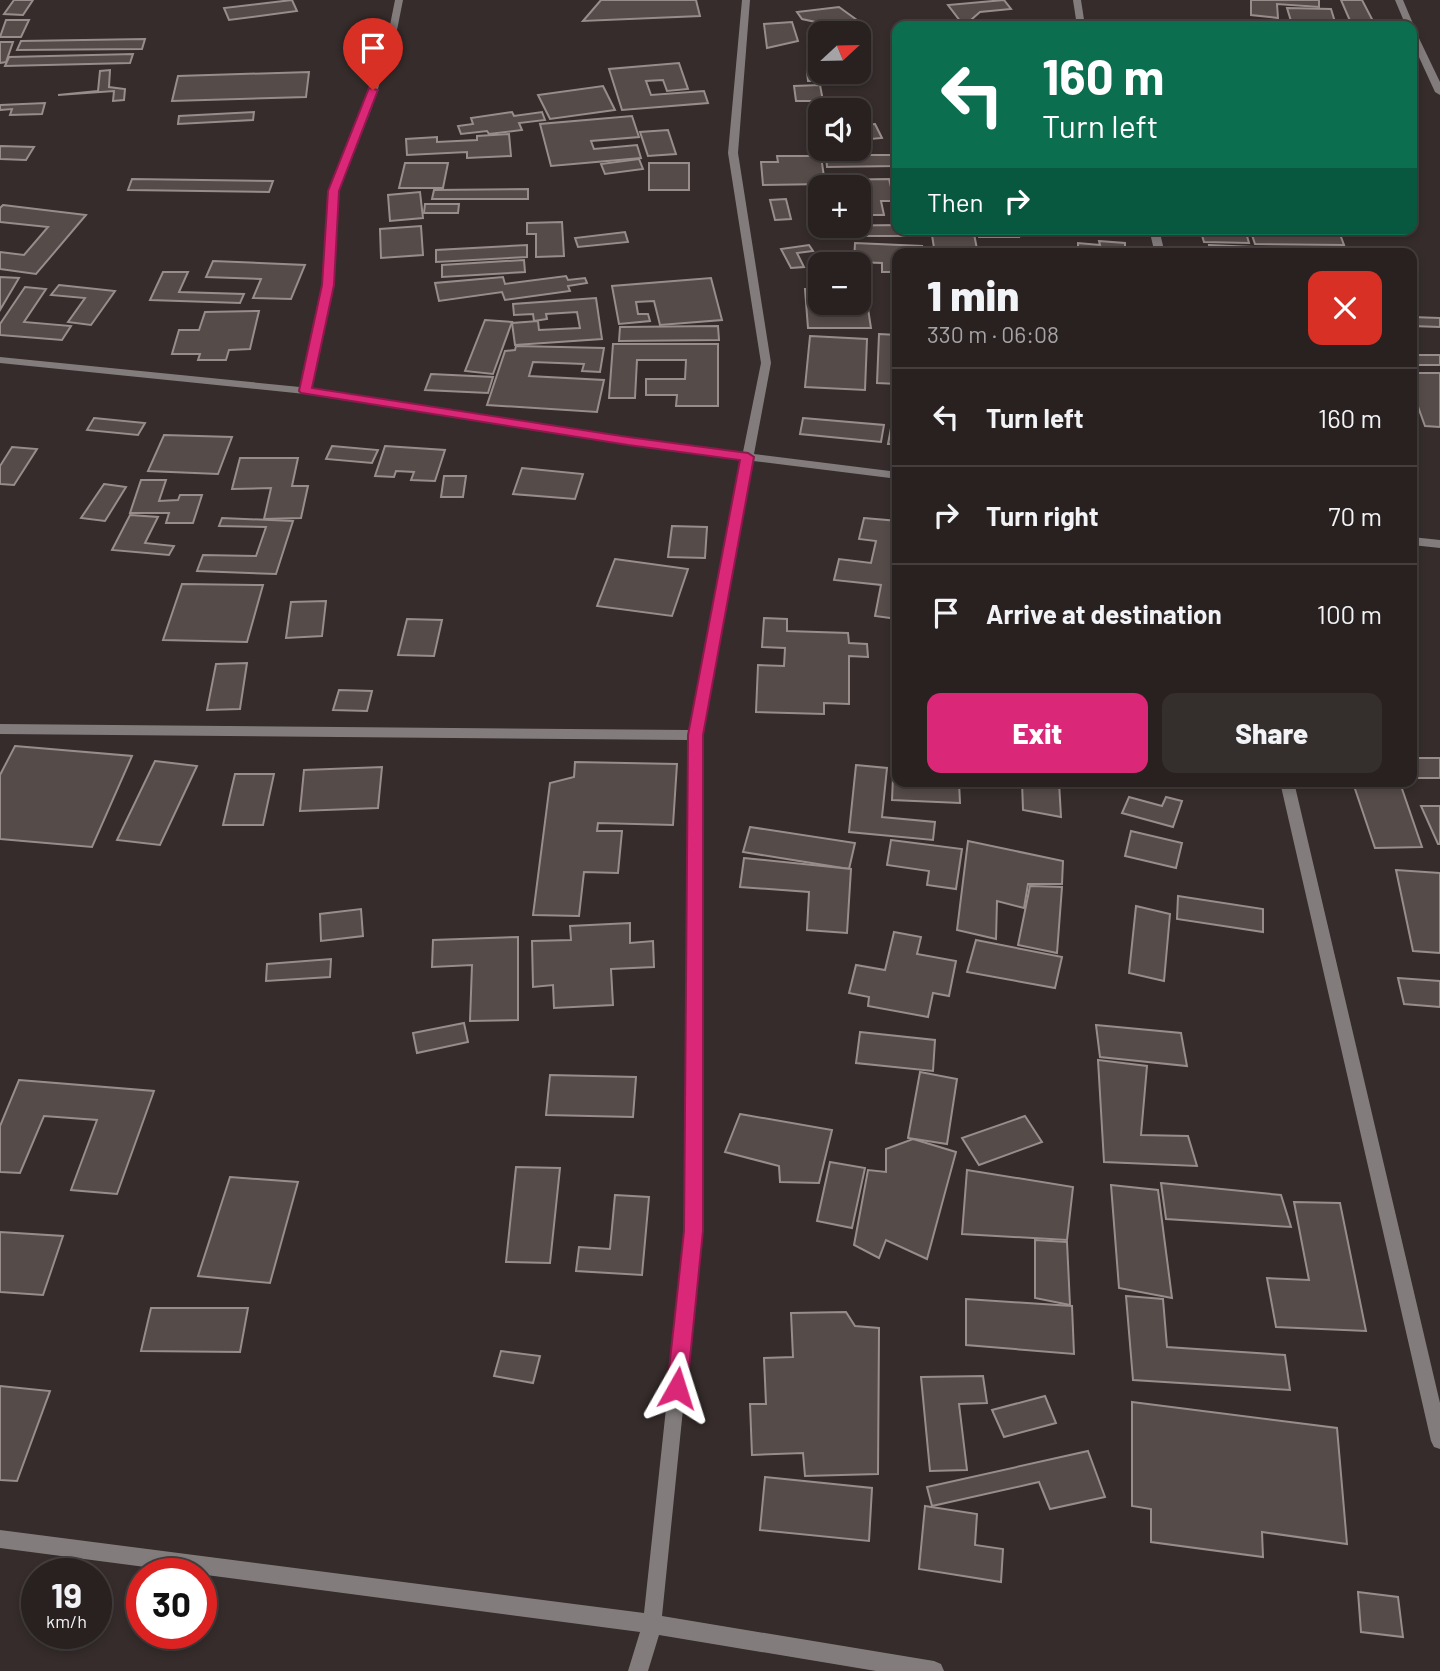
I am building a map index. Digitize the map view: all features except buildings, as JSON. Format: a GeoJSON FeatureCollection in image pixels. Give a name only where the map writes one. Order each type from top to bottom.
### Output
{"type":"FeatureCollection","features":[{"type":"Feature","properties":{"kind":"street"},"geometry":{"type":"LineString","coordinates":[[305,391],[328,285],[334,191],[386,53],[399,0]]}},
{"type":"Feature","properties":{"kind":"street"},"geometry":{"type":"LineString","coordinates":[[638,1671],[652,1624],[694,1231],[695,735],[766,363],[733,153],[746,0]]}},
{"type":"Feature","properties":{"kind":"street"},"geometry":{"type":"LineString","coordinates":[[1076,0],[1080,21]]}},
{"type":"Feature","properties":{"kind":"street"},"geometry":{"type":"LineString","coordinates":[[1399,0],[1408,21]]}},
{"type":"Feature","properties":{"kind":"street"},"geometry":{"type":"LineString","coordinates":[[1417,43],[1440,92]]}},
{"type":"Feature","properties":{"kind":"street"},"geometry":{"type":"LineString","coordinates":[[0,360],[305,391],[628,441],[892,475]]}},
{"type":"Feature","properties":{"kind":"street"},"geometry":{"type":"LineString","coordinates":[[1417,542],[1440,544]]}},
{"type":"Feature","properties":{"kind":"street"},"geometry":{"type":"LineString","coordinates":[[0,729],[695,735]]}},
{"type":"Feature","properties":{"kind":"street"},"geometry":{"type":"LineString","coordinates":[[1288,787],[1440,1441]]}},
{"type":"Feature","properties":{"kind":"street"},"geometry":{"type":"LineString","coordinates":[[0,1539],[652,1624],[934,1671]]}},
{"type":"Feature","properties":{"kind":"route"},"geometry":{"type":"LineString","coordinates":[[373,90],[334,191],[328,285],[305,391],[748,457],[695,735],[694,1231],[677,1388]]}}]}
